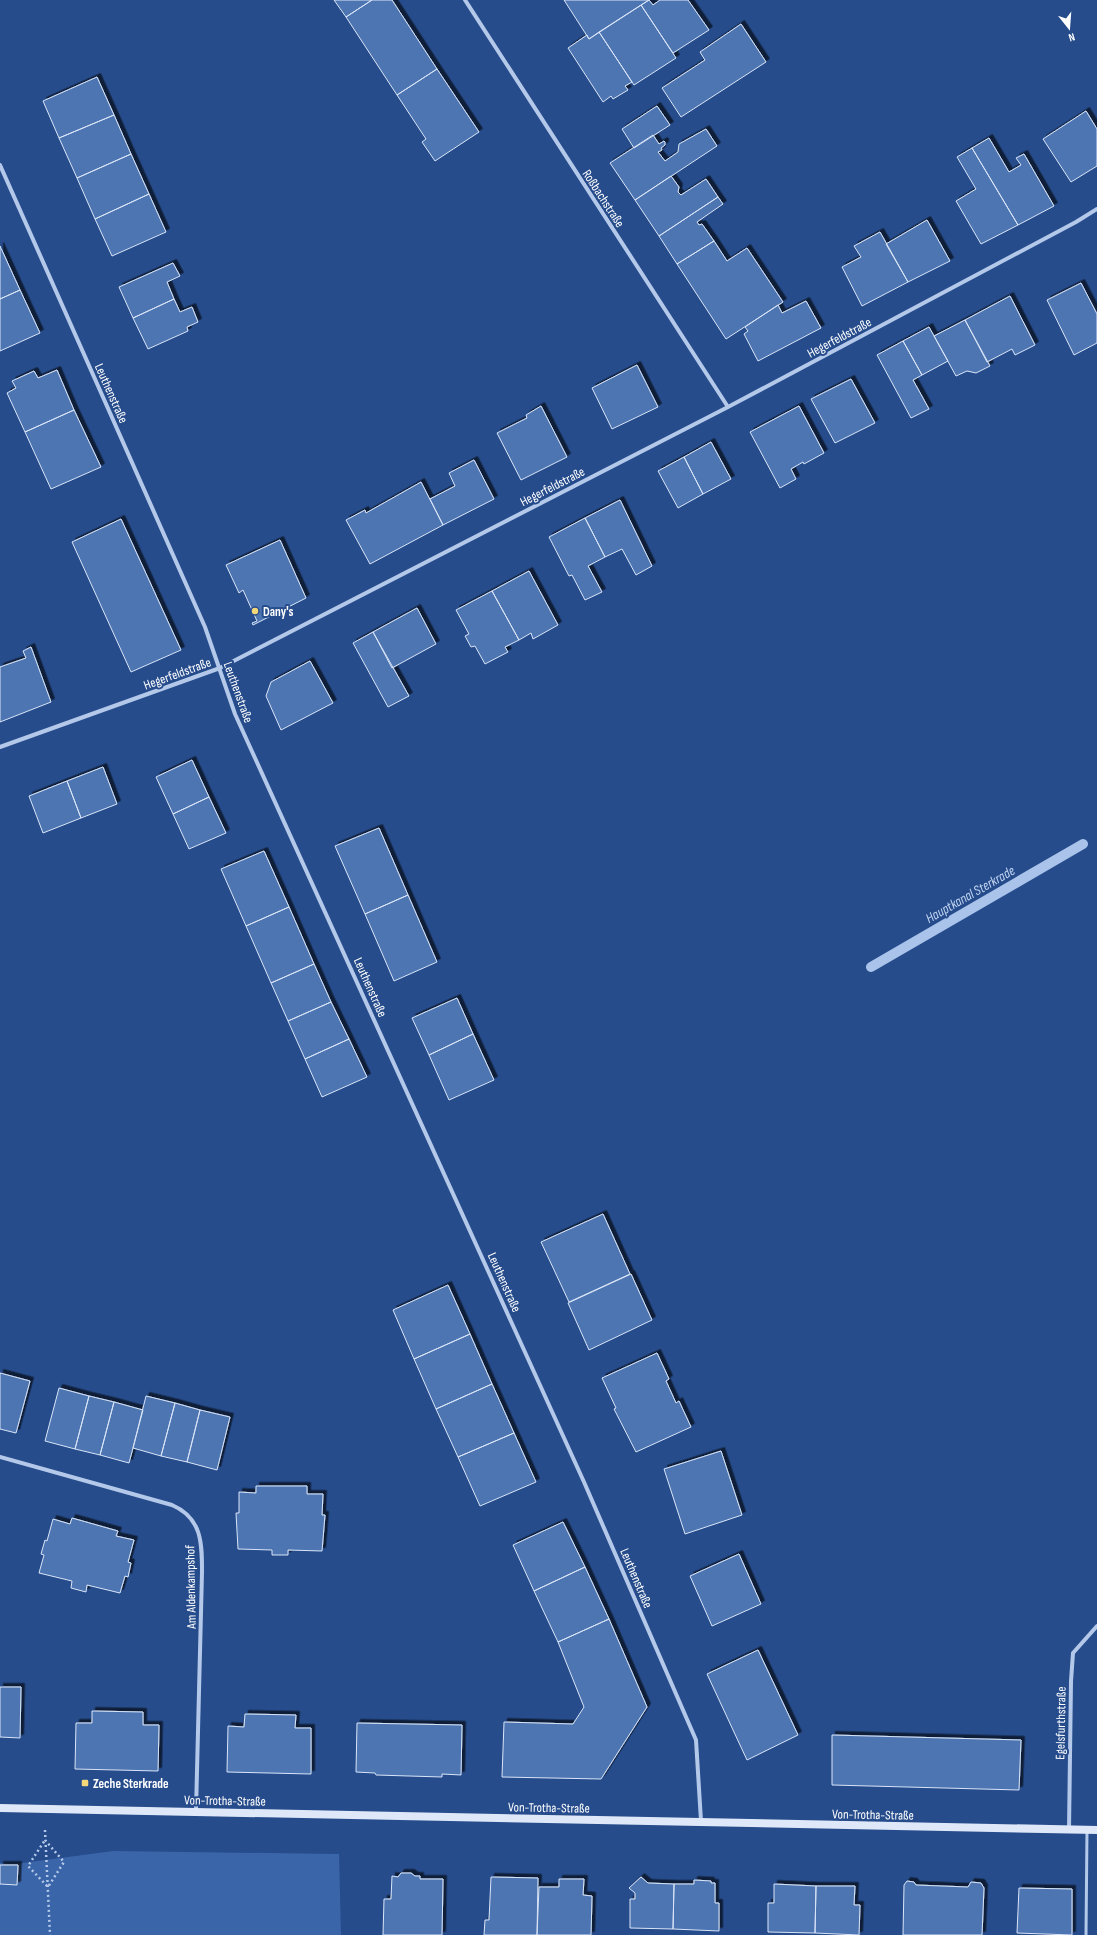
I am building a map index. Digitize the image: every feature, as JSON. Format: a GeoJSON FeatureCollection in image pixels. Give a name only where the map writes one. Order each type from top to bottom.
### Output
{"type":"FeatureCollection","features":[{"type":"Feature","properties":{"kind":"street","name":"Roßbachstraße"},"geometry":{"type":"LineString","coordinates":[[465,0],[728,407]]}},
{"type":"Feature","properties":{"kind":"street","name":"Leuthenstraße"},"geometry":{"type":"LineString","coordinates":[[0,165],[205,627],[239,721],[584,1482],[696,1740],[701,1821]]}},
{"type":"Feature","properties":{"kind":"street","name":"Hegerfeldstraße"},"geometry":{"type":"LineString","coordinates":[[0,747],[220,668],[728,407],[1076,222],[1097,209]]}},
{"type":"Feature","properties":{"kind":"street","name":"Am Aldenkampshof"},"geometry":{"type":"LineString","coordinates":[[0,1457],[172,1505],[182,1509],[195,1523],[202,1552],[196,1812]]}},
{"type":"Feature","properties":{"kind":"street","name":"Egelsfurthstraße"},"geometry":{"type":"LineString","coordinates":[[1069,1830],[1071,1681],[1073,1653],[1097,1626]]}},
{"type":"Feature","properties":{"kind":"street","name":"Von-Trotha-Straße"},"geometry":{"type":"LineString","coordinates":[[0,1808],[1097,1830]]}},
{"type":"Feature","properties":{"kind":"lane"},"geometry":{"type":"LineString","coordinates":[[1086,1935],[1087,1830]]}},
{"type":"Feature","properties":{"kind":"path"},"geometry":{"type":"LineString","coordinates":[[44,1809],[50,1935]]}},
{"type":"Feature","properties":{"kind":"path"},"geometry":{"type":"LineString","coordinates":[[45,1840],[64,1862],[48,1887]]}},
{"type":"Feature","properties":{"kind":"path"},"geometry":{"type":"LineString","coordinates":[[45,1840],[28,1866],[48,1887]]}},
{"type":"Feature","properties":{"kind":"shaded area"},"geometry":{"type":"Polygon","coordinates":[[[113,1851],[339,1854],[341,1935],[0,1935],[0,1863],[15,1864],[113,1851]]]}},
{"type":"Feature","properties":{"kind":"building"},"geometry":{"type":"Polygon","coordinates":[[[334,0],[372,0],[346,17],[334,0]]]}},
{"type":"Feature","properties":{"kind":"building"},"geometry":{"type":"Polygon","coordinates":[[[372,0],[392,0],[437,69],[397,95],[346,17],[372,0]]]}},
{"type":"Feature","properties":{"kind":"building"},"geometry":{"type":"Polygon","coordinates":[[[564,0],[649,0],[589,39],[564,0]]]}},
{"type":"Feature","properties":{"kind":"building"},"geometry":{"type":"Polygon","coordinates":[[[649,0],[653,5],[660,0],[688,0],[709,30],[673,53],[641,5],[649,0]]]}},
{"type":"Feature","properties":{"kind":"building"},"geometry":{"type":"Polygon","coordinates":[[[641,5],[676,58],[634,85],[599,32],[641,5]]]}},
{"type":"Feature","properties":{"kind":"building"},"geometry":{"type":"Polygon","coordinates":[[[741,24],[766,62],[681,117],[662,88],[705,60],[700,52],[741,24]]]}},
{"type":"Feature","properties":{"kind":"building"},"geometry":{"type":"Polygon","coordinates":[[[599,32],[632,82],[625,86],[628,90],[613,99],[611,96],[603,102],[568,48],[587,35],[589,39],[599,32]]]}},
{"type":"Feature","properties":{"kind":"building"},"geometry":{"type":"Polygon","coordinates":[[[437,69],[479,132],[435,161],[422,142],[426,139],[397,95],[437,69]]]}},
{"type":"Feature","properties":{"kind":"building"},"geometry":{"type":"Polygon","coordinates":[[[97,77],[114,115],[59,138],[43,101],[97,77]]]}},
{"type":"Feature","properties":{"kind":"building"},"geometry":{"type":"Polygon","coordinates":[[[657,106],[670,125],[634,148],[622,129],[657,106]]]}},
{"type":"Feature","properties":{"kind":"building"},"geometry":{"type":"Polygon","coordinates":[[[1086,111],[1097,129],[1097,166],[1071,182],[1043,139],[1086,111]]]}},
{"type":"Feature","properties":{"kind":"building"},"geometry":{"type":"Polygon","coordinates":[[[114,115],[131,154],[77,178],[59,138],[114,115]]]}},
{"type":"Feature","properties":{"kind":"building"},"geometry":{"type":"Polygon","coordinates":[[[706,129],[717,146],[635,200],[610,163],[653,135],[659,144],[664,141],[665,142],[665,145],[661,148],[662,150],[658,152],[665,161],[678,152],[679,144],[706,129]]]}},
{"type":"Feature","properties":{"kind":"building"},"geometry":{"type":"Polygon","coordinates":[[[989,138],[1009,172],[1021,165],[1016,158],[1024,154],[1054,206],[1018,225],[972,148],[989,138]]]}},
{"type":"Feature","properties":{"kind":"building"},"geometry":{"type":"Polygon","coordinates":[[[972,148],[1018,225],[981,244],[956,201],[976,189],[957,157],[972,148]]]}},
{"type":"Feature","properties":{"kind":"building"},"geometry":{"type":"Polygon","coordinates":[[[131,154],[149,194],[95,219],[77,178],[131,154]]]}},
{"type":"Feature","properties":{"kind":"building"},"geometry":{"type":"Polygon","coordinates":[[[671,176],[679,187],[678,192],[681,195],[706,179],[718,197],[659,236],[635,200],[671,176]]]}},
{"type":"Feature","properties":{"kind":"building"},"geometry":{"type":"Polygon","coordinates":[[[149,194],[166,232],[112,256],[95,219],[149,194]]]}},
{"type":"Feature","properties":{"kind":"building"},"geometry":{"type":"Polygon","coordinates":[[[718,197],[723,204],[697,222],[699,225],[702,224],[714,241],[677,264],[659,236],[718,197]]]}},
{"type":"Feature","properties":{"kind":"building"},"geometry":{"type":"Polygon","coordinates":[[[927,220],[950,261],[908,282],[886,244],[927,220]]]}},
{"type":"Feature","properties":{"kind":"building"},"geometry":{"type":"Polygon","coordinates":[[[880,232],[908,282],[862,306],[842,267],[861,257],[854,246],[880,232]]]}},
{"type":"Feature","properties":{"kind":"building"},"geometry":{"type":"Polygon","coordinates":[[[714,241],[727,261],[747,248],[783,302],[726,339],[677,264],[714,241]]]}},
{"type":"Feature","properties":{"kind":"building"},"geometry":{"type":"Polygon","coordinates":[[[0,246],[20,290],[0,299],[0,246]]]}},
{"type":"Feature","properties":{"kind":"building"},"geometry":{"type":"Polygon","coordinates":[[[173,263],[180,276],[167,282],[174,299],[133,318],[119,287],[173,263]]]}},
{"type":"Feature","properties":{"kind":"building"},"geometry":{"type":"Polygon","coordinates":[[[1081,283],[1097,314],[1097,343],[1074,355],[1047,300],[1081,283]]]}},
{"type":"Feature","properties":{"kind":"building"},"geometry":{"type":"Polygon","coordinates":[[[20,290],[40,333],[0,351],[0,299],[20,290]]]}},
{"type":"Feature","properties":{"kind":"building"},"geometry":{"type":"Polygon","coordinates":[[[1010,296],[1035,345],[1015,355],[1012,349],[987,362],[965,320],[1010,296]]]}},
{"type":"Feature","properties":{"kind":"building"},"geometry":{"type":"Polygon","coordinates":[[[174,299],[180,312],[192,307],[198,322],[187,327],[188,331],[148,349],[133,318],[174,299]]]}},
{"type":"Feature","properties":{"kind":"building"},"geometry":{"type":"Polygon","coordinates":[[[806,301],[821,328],[758,361],[744,334],[748,331],[745,327],[778,305],[782,313],[806,301]]]}},
{"type":"Feature","properties":{"kind":"building"},"geometry":{"type":"Polygon","coordinates":[[[965,320],[990,366],[976,373],[967,371],[956,376],[934,336],[965,320]]]}},
{"type":"Feature","properties":{"kind":"building"},"geometry":{"type":"Polygon","coordinates":[[[929,327],[948,361],[922,375],[903,341],[929,327]]]}},
{"type":"Feature","properties":{"kind":"building"},"geometry":{"type":"Polygon","coordinates":[[[903,341],[922,375],[913,380],[929,409],[911,418],[877,355],[903,341]]]}},
{"type":"Feature","properties":{"kind":"building"},"geometry":{"type":"Polygon","coordinates":[[[637,365],[658,407],[612,429],[592,388],[637,365]]]}},
{"type":"Feature","properties":{"kind":"building"},"geometry":{"type":"Polygon","coordinates":[[[57,370],[74,410],[25,432],[7,393],[16,388],[12,381],[34,371],[38,378],[57,370]]]}},
{"type":"Feature","properties":{"kind":"building"},"geometry":{"type":"Polygon","coordinates":[[[851,379],[875,423],[835,443],[811,399],[851,379]]]}},
{"type":"Feature","properties":{"kind":"building"},"geometry":{"type":"Polygon","coordinates":[[[541,406],[567,457],[521,480],[497,433],[527,418],[526,415],[541,406]]]}},
{"type":"Feature","properties":{"kind":"building"},"geometry":{"type":"Polygon","coordinates":[[[799,406],[824,453],[791,469],[796,479],[780,488],[750,432],[799,406]]]}},
{"type":"Feature","properties":{"kind":"building"},"geometry":{"type":"Polygon","coordinates":[[[74,410],[101,467],[51,489],[25,432],[74,410]]]}},
{"type":"Feature","properties":{"kind":"building"},"geometry":{"type":"Polygon","coordinates":[[[711,442],[731,479],[703,494],[684,457],[711,442]]]}},
{"type":"Feature","properties":{"kind":"building"},"geometry":{"type":"Polygon","coordinates":[[[684,457],[703,494],[678,508],[658,471],[684,457]]]}},
{"type":"Feature","properties":{"kind":"building"},"geometry":{"type":"Polygon","coordinates":[[[474,460],[494,499],[443,525],[430,499],[455,486],[449,473],[474,460]]]}},
{"type":"Feature","properties":{"kind":"building"},"geometry":{"type":"Polygon","coordinates":[[[421,482],[443,525],[370,564],[346,520],[365,510],[366,513],[421,482]]]}},
{"type":"Feature","properties":{"kind":"building"},"geometry":{"type":"Polygon","coordinates":[[[620,500],[652,566],[636,575],[622,549],[605,557],[585,518],[620,500]]]}},
{"type":"Feature","properties":{"kind":"building"},"geometry":{"type":"Polygon","coordinates":[[[585,518],[605,557],[588,566],[602,592],[585,600],[572,575],[569,576],[549,537],[585,518]]]}},
{"type":"Feature","properties":{"kind":"building"},"geometry":{"type":"Polygon","coordinates":[[[121,519],[181,650],[131,672],[72,542],[121,519]]]}},
{"type":"Feature","properties":{"kind":"building"},"geometry":{"type":"Polygon","coordinates":[[[280,540],[306,598],[253,625],[252,623],[257,621],[243,590],[239,593],[226,565],[280,540]]]}},
{"type":"Feature","properties":{"kind":"building"},"geometry":{"type":"Polygon","coordinates":[[[529,571],[558,625],[533,639],[531,633],[519,640],[492,591],[529,571]]]}},
{"type":"Feature","properties":{"kind":"building"},"geometry":{"type":"Polygon","coordinates":[[[492,591],[519,640],[505,647],[508,652],[485,664],[475,646],[471,647],[465,636],[469,634],[456,610],[492,591]]]}},
{"type":"Feature","properties":{"kind":"building"},"geometry":{"type":"Polygon","coordinates":[[[417,608],[436,644],[392,668],[373,632],[417,608]]]}},
{"type":"Feature","properties":{"kind":"building"},"geometry":{"type":"Polygon","coordinates":[[[373,632],[409,696],[388,707],[353,643],[373,632]]]}},
{"type":"Feature","properties":{"kind":"building"},"geometry":{"type":"Polygon","coordinates":[[[31,647],[51,702],[0,722],[0,667],[26,658],[23,651],[31,647]]]}},
{"type":"Feature","properties":{"kind":"building"},"geometry":{"type":"Polygon","coordinates":[[[310,661],[333,703],[281,730],[266,696],[271,682],[310,661]]]}},
{"type":"Feature","properties":{"kind":"building"},"geometry":{"type":"Polygon","coordinates":[[[192,760],[209,797],[173,814],[156,777],[192,760]]]}},
{"type":"Feature","properties":{"kind":"building"},"geometry":{"type":"Polygon","coordinates":[[[103,767],[117,804],[81,818],[67,781],[103,767]]]}},
{"type":"Feature","properties":{"kind":"building"},"geometry":{"type":"Polygon","coordinates":[[[67,781],[81,818],[43,833],[29,796],[67,781]]]}},
{"type":"Feature","properties":{"kind":"building"},"geometry":{"type":"Polygon","coordinates":[[[209,797],[226,833],[189,849],[173,814],[209,797]]]}},
{"type":"Feature","properties":{"kind":"building"},"geometry":{"type":"Polygon","coordinates":[[[379,828],[408,895],[365,914],[335,846],[379,828]]]}},
{"type":"Feature","properties":{"kind":"building"},"geometry":{"type":"Polygon","coordinates":[[[264,851],[289,907],[246,926],[221,869],[264,851]]]}},
{"type":"Feature","properties":{"kind":"building"},"geometry":{"type":"Polygon","coordinates":[[[408,895],[437,962],[394,981],[365,914],[408,895]]]}},
{"type":"Feature","properties":{"kind":"building"},"geometry":{"type":"Polygon","coordinates":[[[289,907],[314,964],[271,983],[246,926],[289,907]]]}},
{"type":"Feature","properties":{"kind":"building"},"geometry":{"type":"Polygon","coordinates":[[[314,964],[331,1002],[288,1021],[271,983],[314,964]]]}},
{"type":"Feature","properties":{"kind":"building"},"geometry":{"type":"Polygon","coordinates":[[[457,998],[473,1034],[429,1055],[412,1018],[457,998]]]}},
{"type":"Feature","properties":{"kind":"building"},"geometry":{"type":"Polygon","coordinates":[[[331,1002],[349,1039],[305,1059],[288,1021],[331,1002]]]}},
{"type":"Feature","properties":{"kind":"building"},"geometry":{"type":"Polygon","coordinates":[[[473,1034],[494,1080],[449,1100],[429,1055],[473,1034]]]}},
{"type":"Feature","properties":{"kind":"building"},"geometry":{"type":"Polygon","coordinates":[[[349,1039],[367,1077],[322,1097],[305,1059],[349,1039]]]}},
{"type":"Feature","properties":{"kind":"building"},"geometry":{"type":"Polygon","coordinates":[[[603,1214],[630,1274],[569,1302],[541,1242],[603,1214]]]}},
{"type":"Feature","properties":{"kind":"building"},"geometry":{"type":"Polygon","coordinates":[[[631,1274],[652,1320],[589,1350],[568,1303],[631,1274]]]}},
{"type":"Feature","properties":{"kind":"building"},"geometry":{"type":"Polygon","coordinates":[[[448,1285],[470,1334],[414,1359],[393,1310],[448,1285]]]}},
{"type":"Feature","properties":{"kind":"building"},"geometry":{"type":"Polygon","coordinates":[[[470,1334],[492,1384],[436,1409],[414,1359],[470,1334]]]}},
{"type":"Feature","properties":{"kind":"building"},"geometry":{"type":"Polygon","coordinates":[[[657,1353],[669,1379],[666,1381],[676,1403],[679,1401],[691,1427],[636,1452],[614,1409],[616,1408],[602,1378],[657,1353]]]}},
{"type":"Feature","properties":{"kind":"building"},"geometry":{"type":"Polygon","coordinates":[[[0,1373],[30,1381],[16,1433],[0,1429],[0,1373]]]}},
{"type":"Feature","properties":{"kind":"building"},"geometry":{"type":"Polygon","coordinates":[[[492,1384],[514,1433],[458,1457],[436,1409],[492,1384]]]}},
{"type":"Feature","properties":{"kind":"building"},"geometry":{"type":"Polygon","coordinates":[[[59,1388],[89,1396],[75,1449],[45,1441],[59,1388]]]}},
{"type":"Feature","properties":{"kind":"building"},"geometry":{"type":"Polygon","coordinates":[[[89,1396],[114,1402],[100,1455],[75,1449],[89,1396]]]}},
{"type":"Feature","properties":{"kind":"building"},"geometry":{"type":"Polygon","coordinates":[[[146,1396],[175,1403],[161,1456],[133,1448],[146,1396]]]}},
{"type":"Feature","properties":{"kind":"building"},"geometry":{"type":"Polygon","coordinates":[[[114,1402],[143,1410],[129,1463],[100,1455],[114,1402]]]}},
{"type":"Feature","properties":{"kind":"building"},"geometry":{"type":"Polygon","coordinates":[[[175,1403],[200,1410],[187,1462],[161,1456],[175,1403]]]}},
{"type":"Feature","properties":{"kind":"building"},"geometry":{"type":"Polygon","coordinates":[[[200,1410],[230,1417],[217,1470],[187,1462],[200,1410]]]}},
{"type":"Feature","properties":{"kind":"building"},"geometry":{"type":"Polygon","coordinates":[[[514,1433],[536,1482],[480,1506],[458,1457],[514,1433]]]}},
{"type":"Feature","properties":{"kind":"building"},"geometry":{"type":"Polygon","coordinates":[[[721,1451],[742,1515],[685,1534],[664,1469],[721,1451]]]}},
{"type":"Feature","properties":{"kind":"building"},"geometry":{"type":"Polygon","coordinates":[[[256,1486],[307,1486],[307,1494],[323,1494],[322,1515],[325,1515],[322,1551],[288,1550],[288,1555],[272,1555],[272,1550],[238,1549],[236,1513],[239,1513],[239,1492],[256,1493],[256,1486]]]}},
{"type":"Feature","properties":{"kind":"building"},"geometry":{"type":"Polygon","coordinates":[[[72,1518],[118,1531],[116,1536],[134,1540],[128,1562],[131,1563],[128,1577],[125,1576],[120,1593],[87,1585],[86,1592],[71,1588],[72,1581],[39,1573],[44,1555],[41,1554],[45,1540],[47,1541],[53,1519],[70,1524],[72,1518]]]}},
{"type":"Feature","properties":{"kind":"building"},"geometry":{"type":"Polygon","coordinates":[[[563,1522],[585,1567],[534,1591],[513,1545],[563,1522]]]}},
{"type":"Feature","properties":{"kind":"building"},"geometry":{"type":"Polygon","coordinates":[[[739,1554],[761,1604],[712,1626],[690,1576],[739,1554]]]}},
{"type":"Feature","properties":{"kind":"building"},"geometry":{"type":"Polygon","coordinates":[[[585,1567],[609,1619],[558,1642],[534,1591],[585,1567]]]}},
{"type":"Feature","properties":{"kind":"building"},"geometry":{"type":"Polygon","coordinates":[[[609,1619],[647,1707],[601,1779],[502,1777],[504,1722],[573,1724],[584,1707],[558,1642],[609,1619]]]}},
{"type":"Feature","properties":{"kind":"building"},"geometry":{"type":"Polygon","coordinates":[[[758,1650],[798,1735],[747,1760],[707,1674],[758,1650]]]}},
{"type":"Feature","properties":{"kind":"building"},"geometry":{"type":"Polygon","coordinates":[[[0,1687],[21,1687],[20,1738],[0,1737],[0,1687]]]}},
{"type":"Feature","properties":{"kind":"building"},"geometry":{"type":"Polygon","coordinates":[[[92,1711],[143,1712],[143,1725],[159,1725],[158,1771],[75,1769],[76,1723],[92,1723],[92,1711]]]}},
{"type":"Feature","properties":{"kind":"building"},"geometry":{"type":"Polygon","coordinates":[[[245,1714],[296,1715],[295,1728],[311,1728],[311,1774],[227,1772],[228,1726],[244,1727],[245,1714]]]}},
{"type":"Feature","properties":{"kind":"building"},"geometry":{"type":"Polygon","coordinates":[[[357,1723],[462,1725],[461,1775],[442,1774],[442,1777],[376,1775],[375,1773],[356,1772],[357,1723]]]}},
{"type":"Feature","properties":{"kind":"building"},"geometry":{"type":"Polygon","coordinates":[[[832,1735],[1021,1740],[1019,1790],[832,1785],[832,1735]]]}},
{"type":"Feature","properties":{"kind":"building"},"geometry":{"type":"Polygon","coordinates":[[[0,1865],[18,1865],[17,1885],[0,1884],[0,1865]]]}},
{"type":"Feature","properties":{"kind":"building"},"geometry":{"type":"Polygon","coordinates":[[[401,1873],[411,1873],[415,1876],[420,1876],[420,1879],[443,1879],[442,1935],[383,1935],[384,1899],[391,1899],[392,1876],[398,1877],[401,1873]]]}},
{"type":"Feature","properties":{"kind":"building"},"geometry":{"type":"Polygon","coordinates":[[[491,1877],[538,1878],[537,1935],[484,1935],[485,1920],[489,1920],[491,1877]]]}},
{"type":"Feature","properties":{"kind":"building"},"geometry":{"type":"Polygon","coordinates":[[[641,1877],[648,1883],[674,1884],[673,1929],[630,1928],[630,1899],[635,1899],[635,1893],[629,1888],[641,1877]]]}},
{"type":"Feature","properties":{"kind":"building"},"geometry":{"type":"Polygon","coordinates":[[[559,1879],[584,1879],[583,1895],[592,1896],[591,1935],[537,1935],[539,1887],[559,1887],[559,1879]]]}},
{"type":"Feature","properties":{"kind":"building"},"geometry":{"type":"Polygon","coordinates":[[[694,1880],[711,1881],[711,1883],[715,1883],[715,1903],[719,1903],[719,1931],[673,1929],[674,1884],[694,1884],[694,1880]]]}},
{"type":"Feature","properties":{"kind":"building"},"geometry":{"type":"Polygon","coordinates":[[[907,1881],[914,1882],[916,1885],[968,1887],[971,1882],[981,1883],[984,1888],[982,1935],[903,1935],[904,1885],[907,1881]]]}},
{"type":"Feature","properties":{"kind":"building"},"geometry":{"type":"Polygon","coordinates":[[[774,1884],[816,1886],[815,1933],[768,1932],[768,1903],[774,1903],[774,1884]]]}},
{"type":"Feature","properties":{"kind":"building"},"geometry":{"type":"Polygon","coordinates":[[[816,1886],[855,1886],[854,1905],[860,1905],[859,1935],[815,1933],[816,1886]]]}},
{"type":"Feature","properties":{"kind":"building"},"geometry":{"type":"Polygon","coordinates":[[[1019,1888],[1072,1889],[1072,1935],[1017,1933],[1019,1888]]]}},
{"type":"Feature","properties":{"kind":"waterway","name":"Hauptkanal Sterkrade"},"geometry":{"type":"LineString","coordinates":[[871,967],[1083,844]]}},
{"type":"Feature","properties":{"kind":"place","name":"Dany's"},"geometry":{"type":"Point","coordinates":[255,611]}},
{"type":"Feature","properties":{"kind":"place","name":"Zeche Sterkrade"},"geometry":{"type":"Point","coordinates":[85,1783]}}]}
